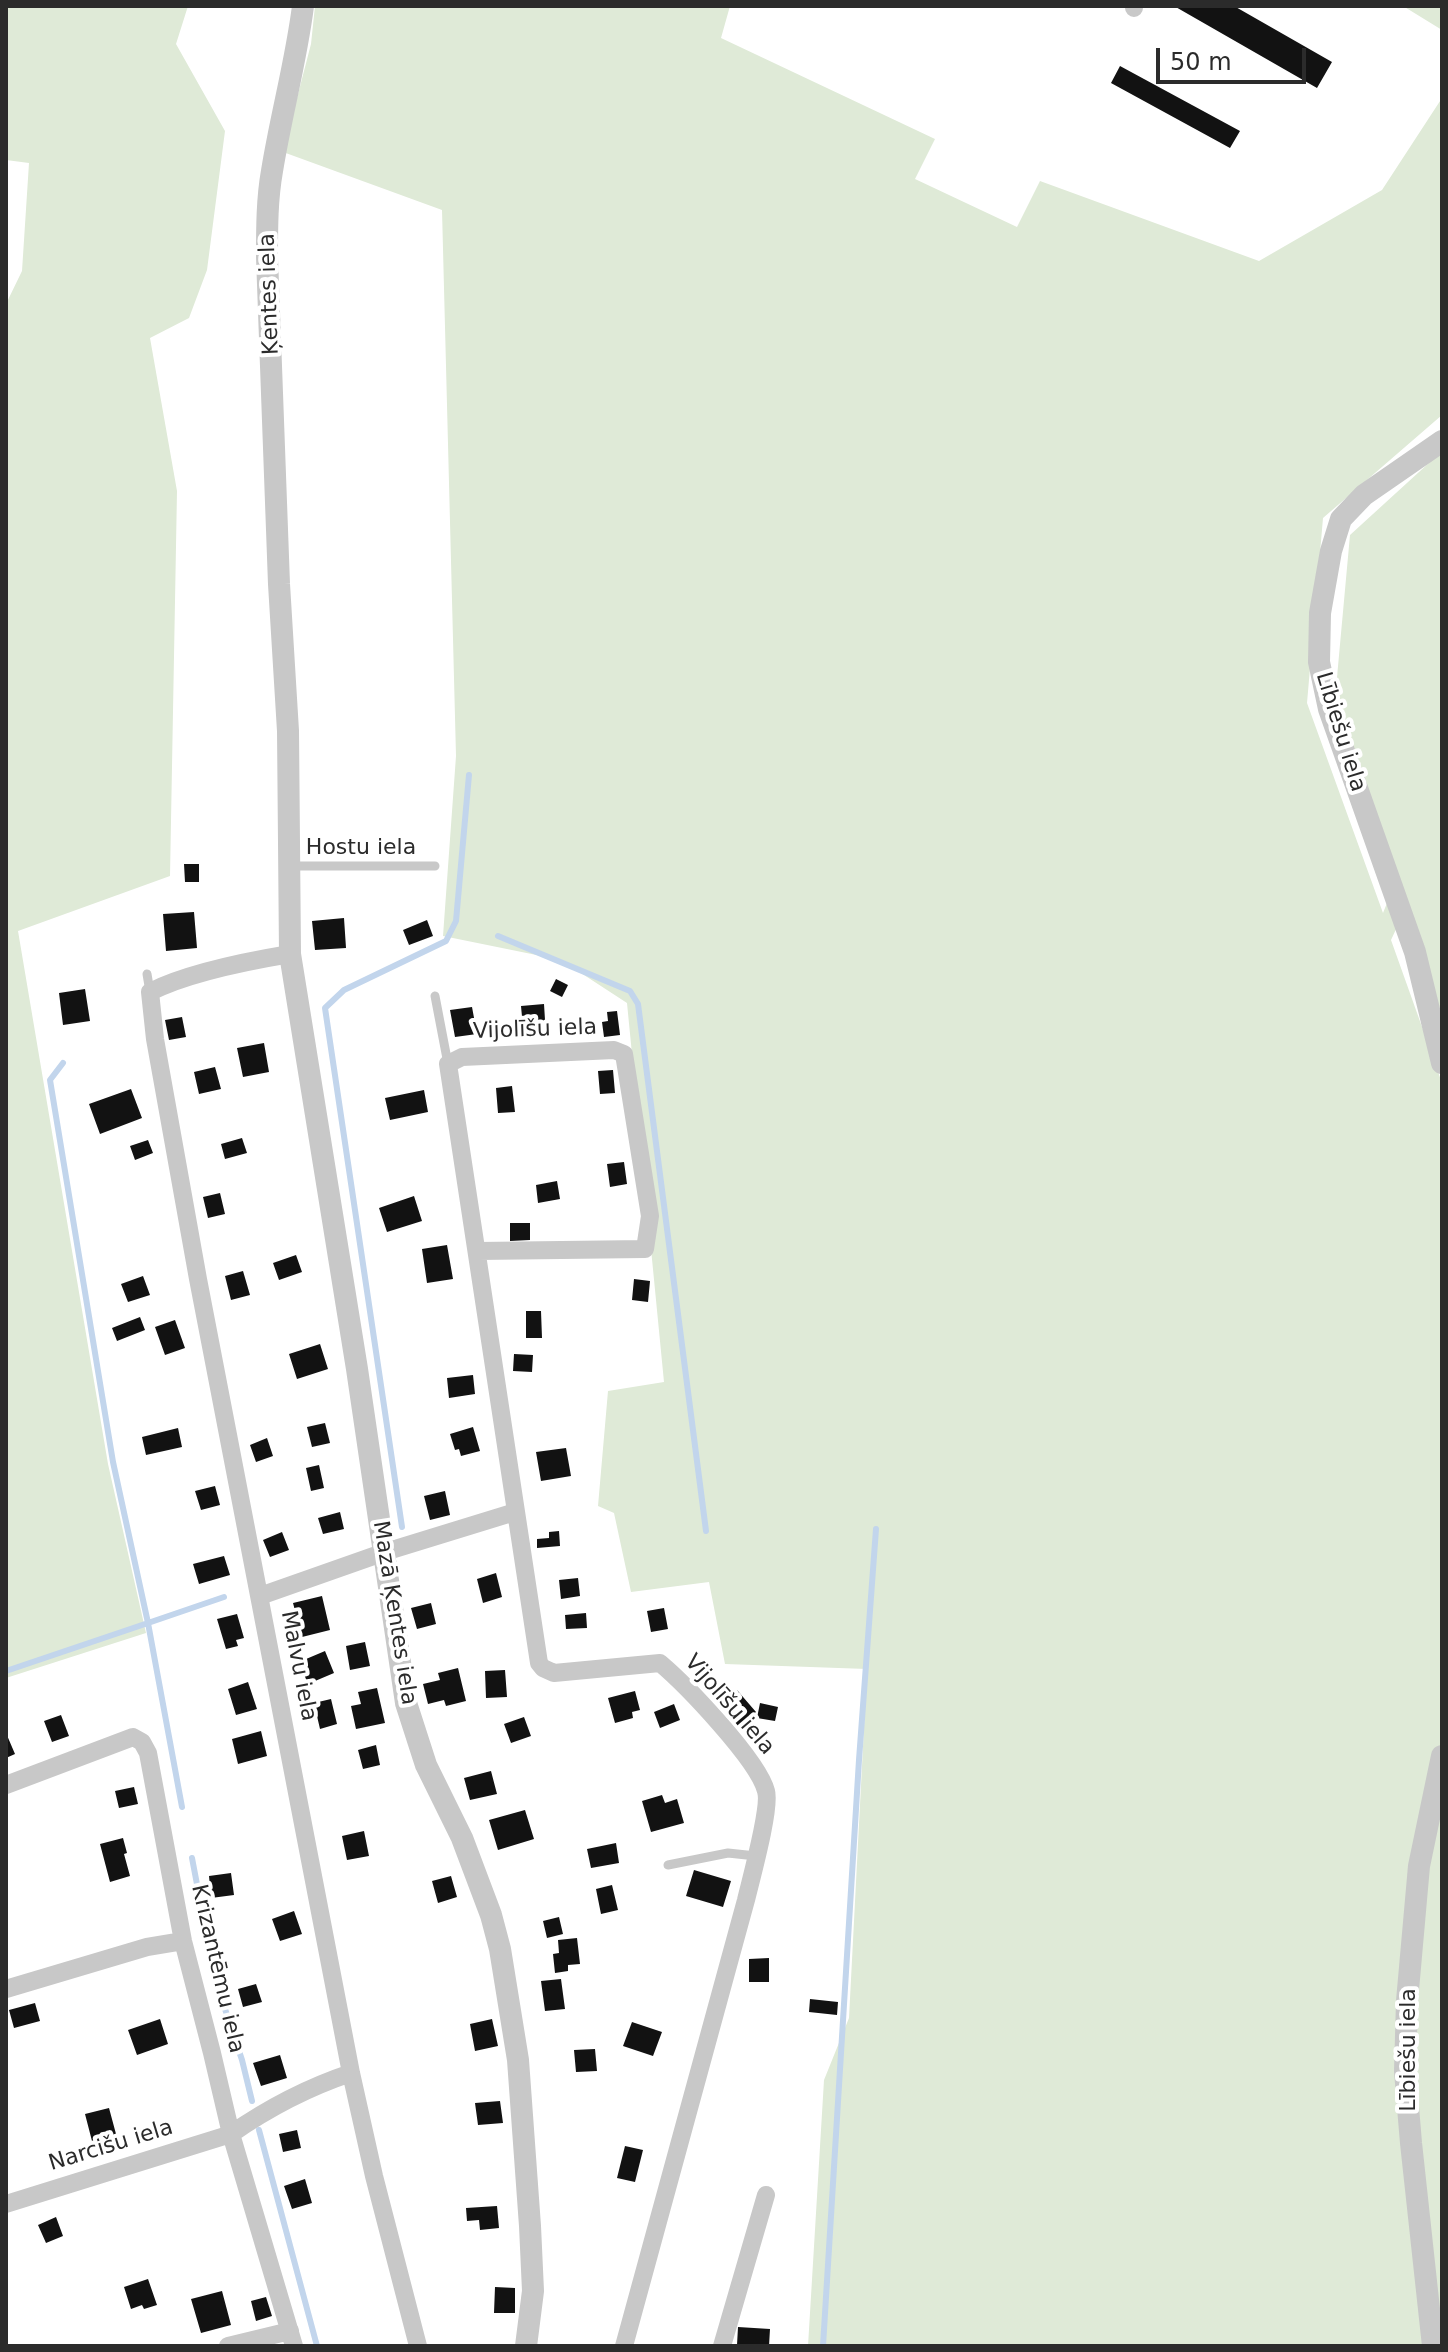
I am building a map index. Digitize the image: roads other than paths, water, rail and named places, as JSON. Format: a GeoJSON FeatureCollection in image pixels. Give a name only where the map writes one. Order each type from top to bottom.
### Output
{"type":"FeatureCollection","features":[{"type":"Feature","properties":{"kind":"street","name":"Ķentes iela"},"geometry":{"type":"LineString","coordinates":[[288,866],[288,731],[279,584],[267,257],[268,208],[274,158],[296,56],[303,6]]}},
{"type":"Feature","properties":{"kind":"street","name":"Lībiešu iela"},"geometry":{"type":"LineString","coordinates":[[1442,441],[1364,495],[1341,519],[1331,551],[1320,613],[1319,662],[1329,709],[1415,952],[1442,1063]]}},
{"type":"Feature","properties":{"kind":"street","name":"Mazā Ķentes iela"},"geometry":{"type":"LineString","coordinates":[[288,866],[290,954],[406,1703],[426,1765],[462,1838],[491,1915],[500,1949],[518,2060],[533,2291],[526,2346]]}},
{"type":"Feature","properties":{"kind":"street","name":"Malvu iela"},"geometry":{"type":"LineString","coordinates":[[290,954],[167,983],[148,983],[187,1219],[351,2073],[418,2346]]}},
{"type":"Feature","properties":{"kind":"street","name":"Vijolīšu iela"},"geometry":{"type":"LineString","coordinates":[[478,1251],[645,1249],[650,1216],[624,1054],[614,1050],[462,1057],[448,1064],[539,1663],[554,1673],[660,1663],[699,1701],[748,1758],[767,1793],[739,1928],[624,2346]]}},
{"type":"Feature","properties":{"kind":"street"},"geometry":{"type":"LineString","coordinates":[[260,1596],[385,1552],[515,1512]]}},
{"type":"Feature","properties":{"kind":"street","name":"Krizantēmu iela"},"geometry":{"type":"LineString","coordinates":[[6,1785],[133,1737],[142,1742],[148,1753],[183,1941],[231,2134],[292,2339]]}},
{"type":"Feature","properties":{"kind":"street","name":"Lībiešu iela"},"geometry":{"type":"LineString","coordinates":[[1433,2346],[1405,2071],[1407,2001],[1419,1866],[1442,1756]]}},
{"type":"Feature","properties":{"kind":"street"},"geometry":{"type":"LineString","coordinates":[[6,1989],[147,1947],[183,1941]]}},
{"type":"Feature","properties":{"kind":"street","name":"Narcišu iela"},"geometry":{"type":"LineString","coordinates":[[6,2204],[231,2134],[287,2101],[351,2073]]}},
{"type":"Feature","properties":{"kind":"street"},"geometry":{"type":"LineString","coordinates":[[722,2346],[766,2195]]}},
{"type":"Feature","properties":{"kind":"street"},"geometry":{"type":"LineString","coordinates":[[228,2346],[292,2339]]}},
{"type":"Feature","properties":{"kind":"lane","name":"Hostu iela"},"geometry":{"type":"LineString","coordinates":[[288,866],[435,866]]}},
{"type":"Feature","properties":{"kind":"lane","name":"Vijolīšu iela"},"geometry":{"type":"LineString","coordinates":[[435,996],[448,1064]]}},
{"type":"Feature","properties":{"kind":"lane"},"geometry":{"type":"LineString","coordinates":[[668,1865],[728,1853],[756,1856]]}},
{"type":"Feature","properties":{"kind":"waterway"},"geometry":{"type":"LineString","coordinates":[[402,1527],[325,1008],[344,990],[446,941],[456,921],[469,775]]}},
{"type":"Feature","properties":{"kind":"waterway"},"geometry":{"type":"LineString","coordinates":[[498,936],[630,991],[638,1004],[706,1531]]}},
{"type":"Feature","properties":{"kind":"waterway"},"geometry":{"type":"LineString","coordinates":[[6,1671],[148,1623],[113,1462],[50,1080],[63,1063]]}},
{"type":"Feature","properties":{"kind":"waterway"},"geometry":{"type":"LineString","coordinates":[[823,2346],[876,1529]]}},
{"type":"Feature","properties":{"kind":"waterway"},"geometry":{"type":"LineString","coordinates":[[182,1807],[148,1623],[224,1597]]}},
{"type":"Feature","properties":{"kind":"waterway"},"geometry":{"type":"LineString","coordinates":[[192,1858],[215,1979],[252,2101]]}},
{"type":"Feature","properties":{"kind":"waterway"},"geometry":{"type":"LineString","coordinates":[[259,2130],[317,2346]]}}]}
